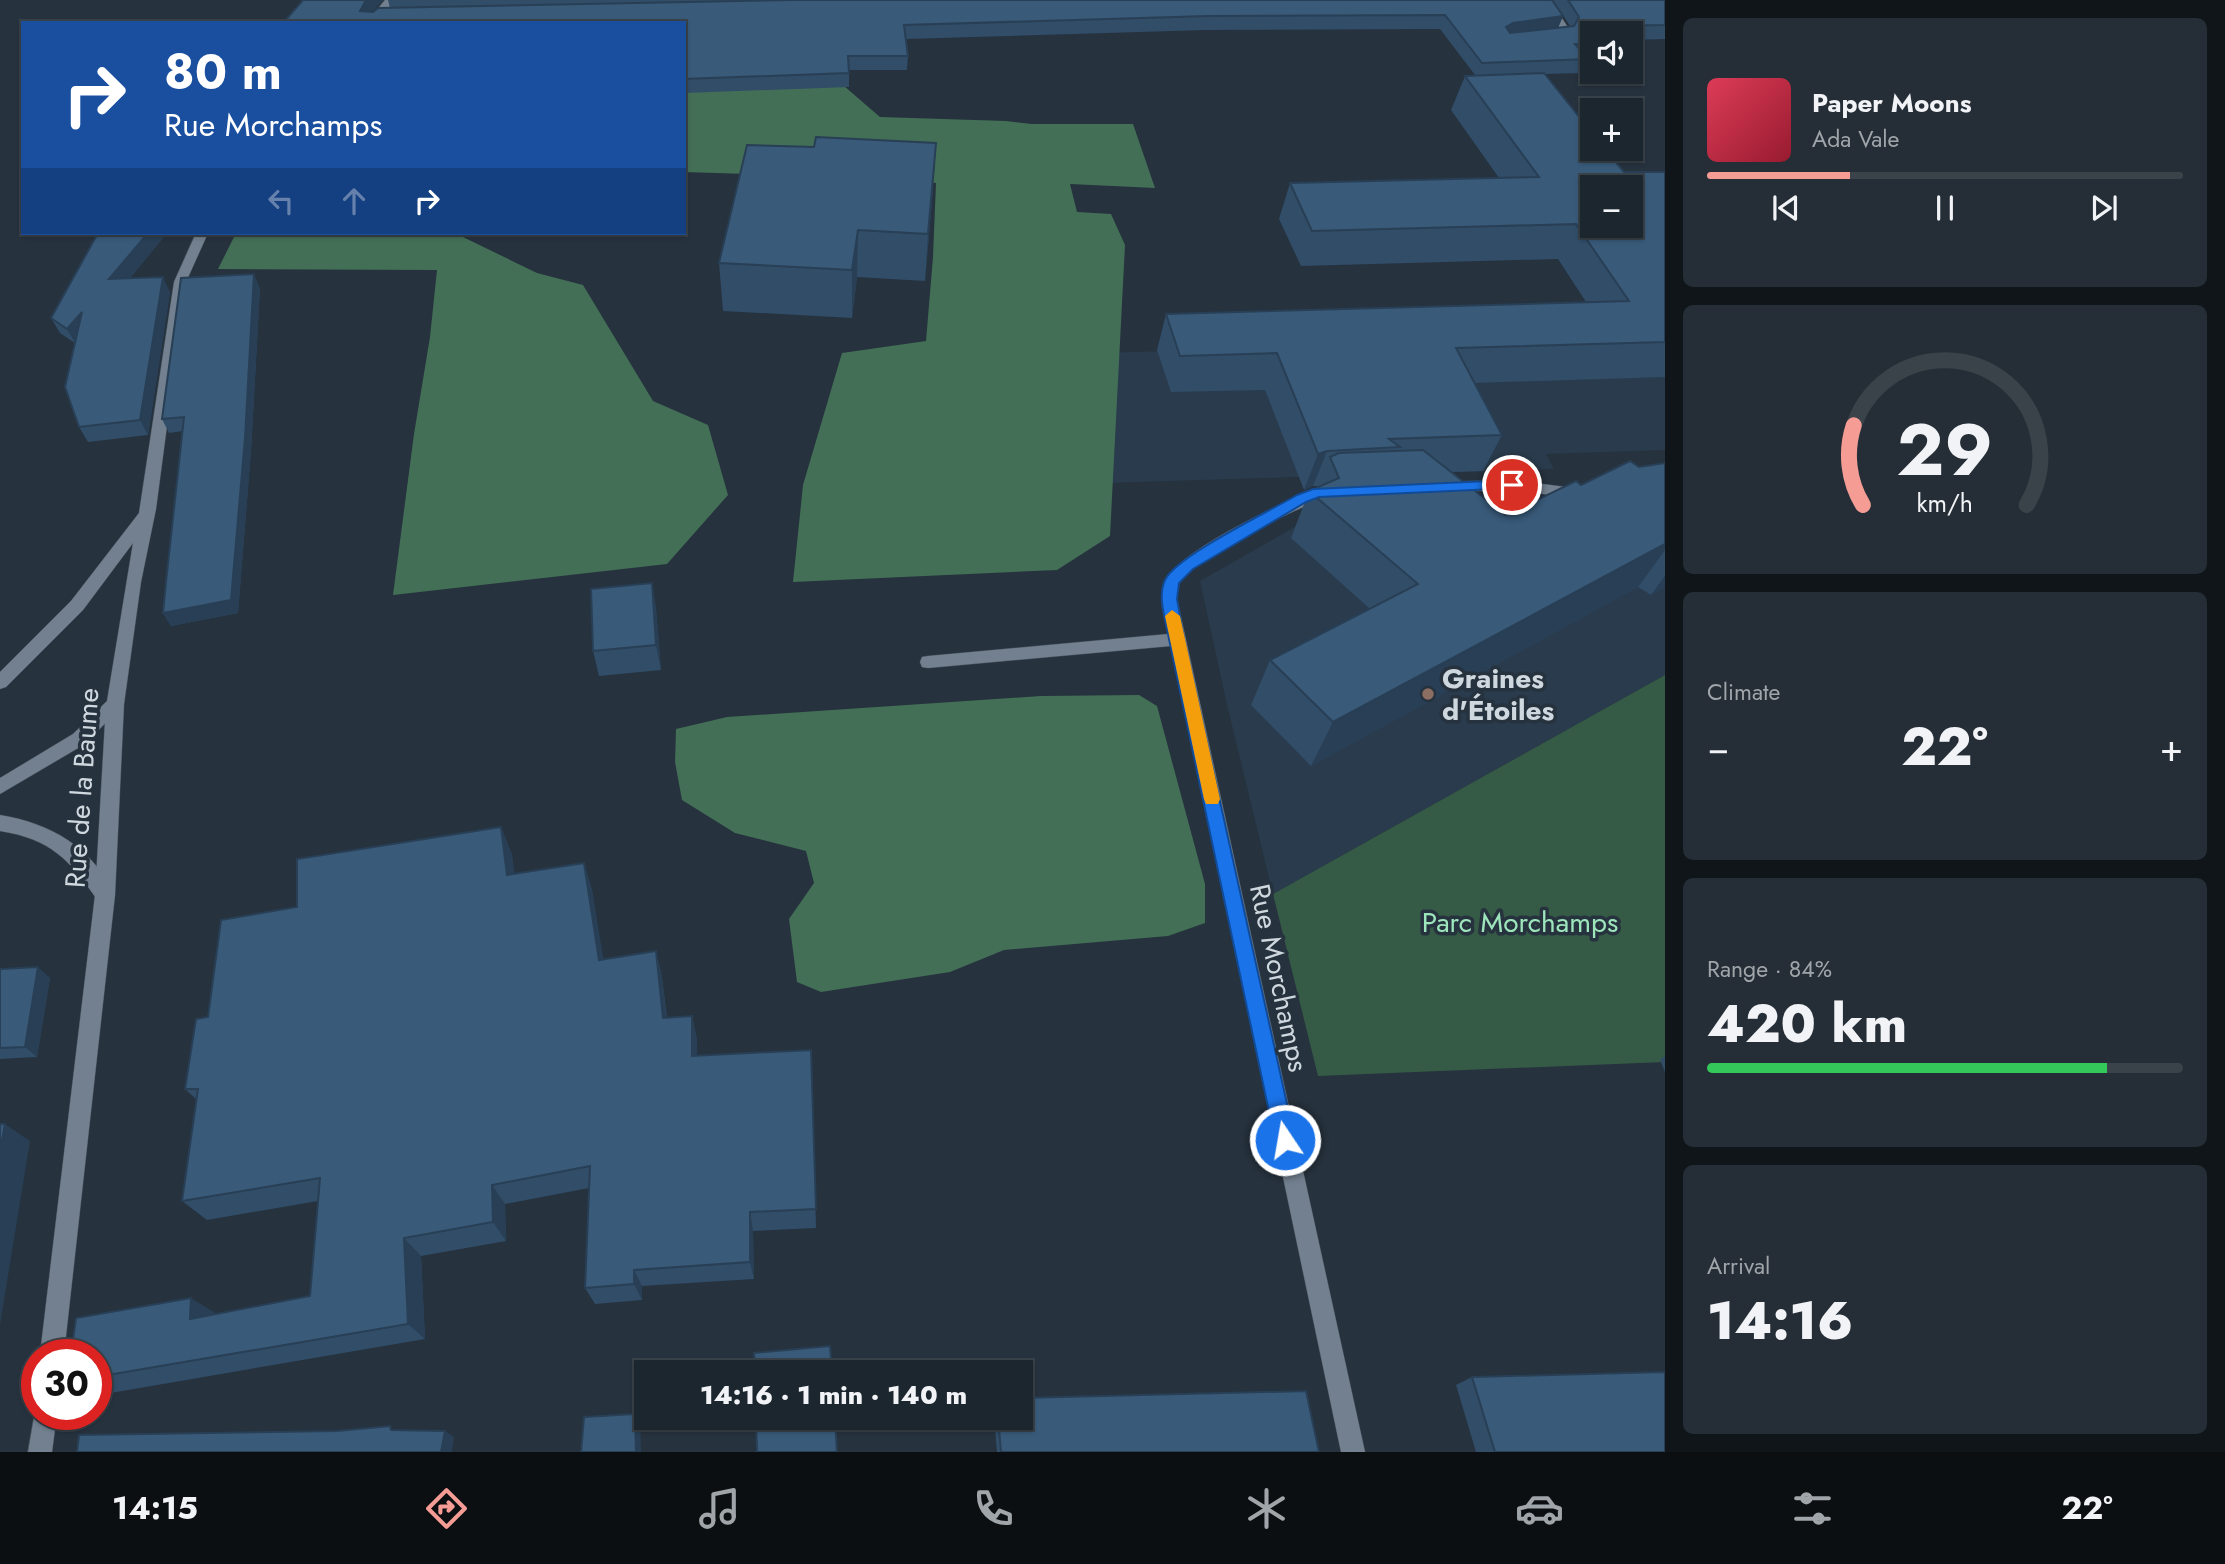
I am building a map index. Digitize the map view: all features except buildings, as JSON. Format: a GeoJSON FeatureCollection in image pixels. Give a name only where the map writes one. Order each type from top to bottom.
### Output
{"type":"FeatureCollection","features":[{"type":"Feature","properties":{"kind":"street"},"geometry":{"type":"LineString","coordinates":[[374,19],[390,0]]}},
{"type":"Feature","properties":{"kind":"street"},"geometry":{"type":"LineString","coordinates":[[1540,37],[1564,35],[1566,32],[1545,0]]}},
{"type":"Feature","properties":{"kind":"street"},"geometry":{"type":"LineString","coordinates":[[374,19],[390,16]]}},
{"type":"Feature","properties":{"kind":"street","name":"Rue de la Baume"},"geometry":{"type":"LineString","coordinates":[[54,1339],[105,895],[115,704],[133,582],[148,509],[180,282],[201,235]]}},
{"type":"Feature","properties":{"kind":"street"},"geometry":{"type":"LineString","coordinates":[[1431,487],[1512,485],[1597,496]]}},
{"type":"Feature","properties":{"kind":"street","name":"Rue Morchamps"},"geometry":{"type":"LineString","coordinates":[[1350,490],[1318,493],[1301,499],[1188,566],[1172,581],[1169,599],[1353,1452]]}},
{"type":"Feature","properties":{"kind":"street"},"geometry":{"type":"LineString","coordinates":[[0,682],[87,597],[148,509]]}},
{"type":"Feature","properties":{"kind":"street"},"geometry":{"type":"LineString","coordinates":[[928,662],[1177,639]]}},
{"type":"Feature","properties":{"kind":"street"},"geometry":{"type":"LineString","coordinates":[[0,787],[79,739],[115,704]]}},
{"type":"Feature","properties":{"kind":"street"},"geometry":{"type":"LineString","coordinates":[[0,822],[34,830],[65,845],[83,861],[105,895]]}},
{"type":"Feature","properties":{"kind":"street"},"geometry":{"type":"LineString","coordinates":[[40,1452],[43,1430]]}},
{"type":"Feature","properties":{"kind":"shaded area"},"geometry":{"type":"Polygon","coordinates":[[[1665,335],[1665,450],[1546,454],[1554,469],[1105,483],[1072,354],[1665,335]]]}},
{"type":"Feature","properties":{"kind":"shaded area","name":"Graines d'Étoiles"},"geometry":{"type":"Polygon","coordinates":[[[1665,507],[1665,675],[1273,894],[1200,581],[1307,520],[1665,507]]]}},
{"type":"Feature","properties":{"kind":"green space"},"geometry":{"type":"Polygon","coordinates":[[[686,83],[844,86],[880,117],[1032,124],[1133,124],[1155,188],[1070,184],[1077,212],[1111,214],[1125,245],[1110,536],[1057,570],[793,582],[803,485],[842,353],[926,341],[936,183],[686,172],[686,83]]]}},
{"type":"Feature","properties":{"kind":"green space"},"geometry":{"type":"Polygon","coordinates":[[[235,235],[464,235],[537,273],[583,285],[653,401],[708,425],[728,495],[667,564],[393,595],[437,270],[218,269],[235,235]]]}},
{"type":"Feature","properties":{"kind":"green space","name":"Parc Morchamps"},"geometry":{"type":"Polygon","coordinates":[[[1665,675],[1665,1062],[1318,1076],[1273,894],[1665,675]]]}},
{"type":"Feature","properties":{"kind":"green space"},"geometry":{"type":"Polygon","coordinates":[[[1139,695],[1157,706],[1205,884],[1205,923],[1168,936],[1004,950],[950,972],[821,992],[797,982],[789,919],[814,883],[806,851],[735,833],[682,800],[675,762],[676,729],[727,717],[1041,696],[1139,695]]]}},
{"type":"Feature","properties":{"kind":"slow traffic"},"geometry":{"type":"LineString","coordinates":[[1172,616],[1212,799]]}},
{"type":"Feature","properties":{"kind":"place","name":"Graines d'Étoiles"},"geometry":{"type":"Point","coordinates":[1428,694]}},
{"type":"Feature","properties":{"kind":"route"},"geometry":{"type":"LineString","coordinates":[[1285,1140],[1177,639],[1169,599],[1172,581],[1188,566],[1210,552],[1301,499],[1318,493],[1512,485]]}}]}
